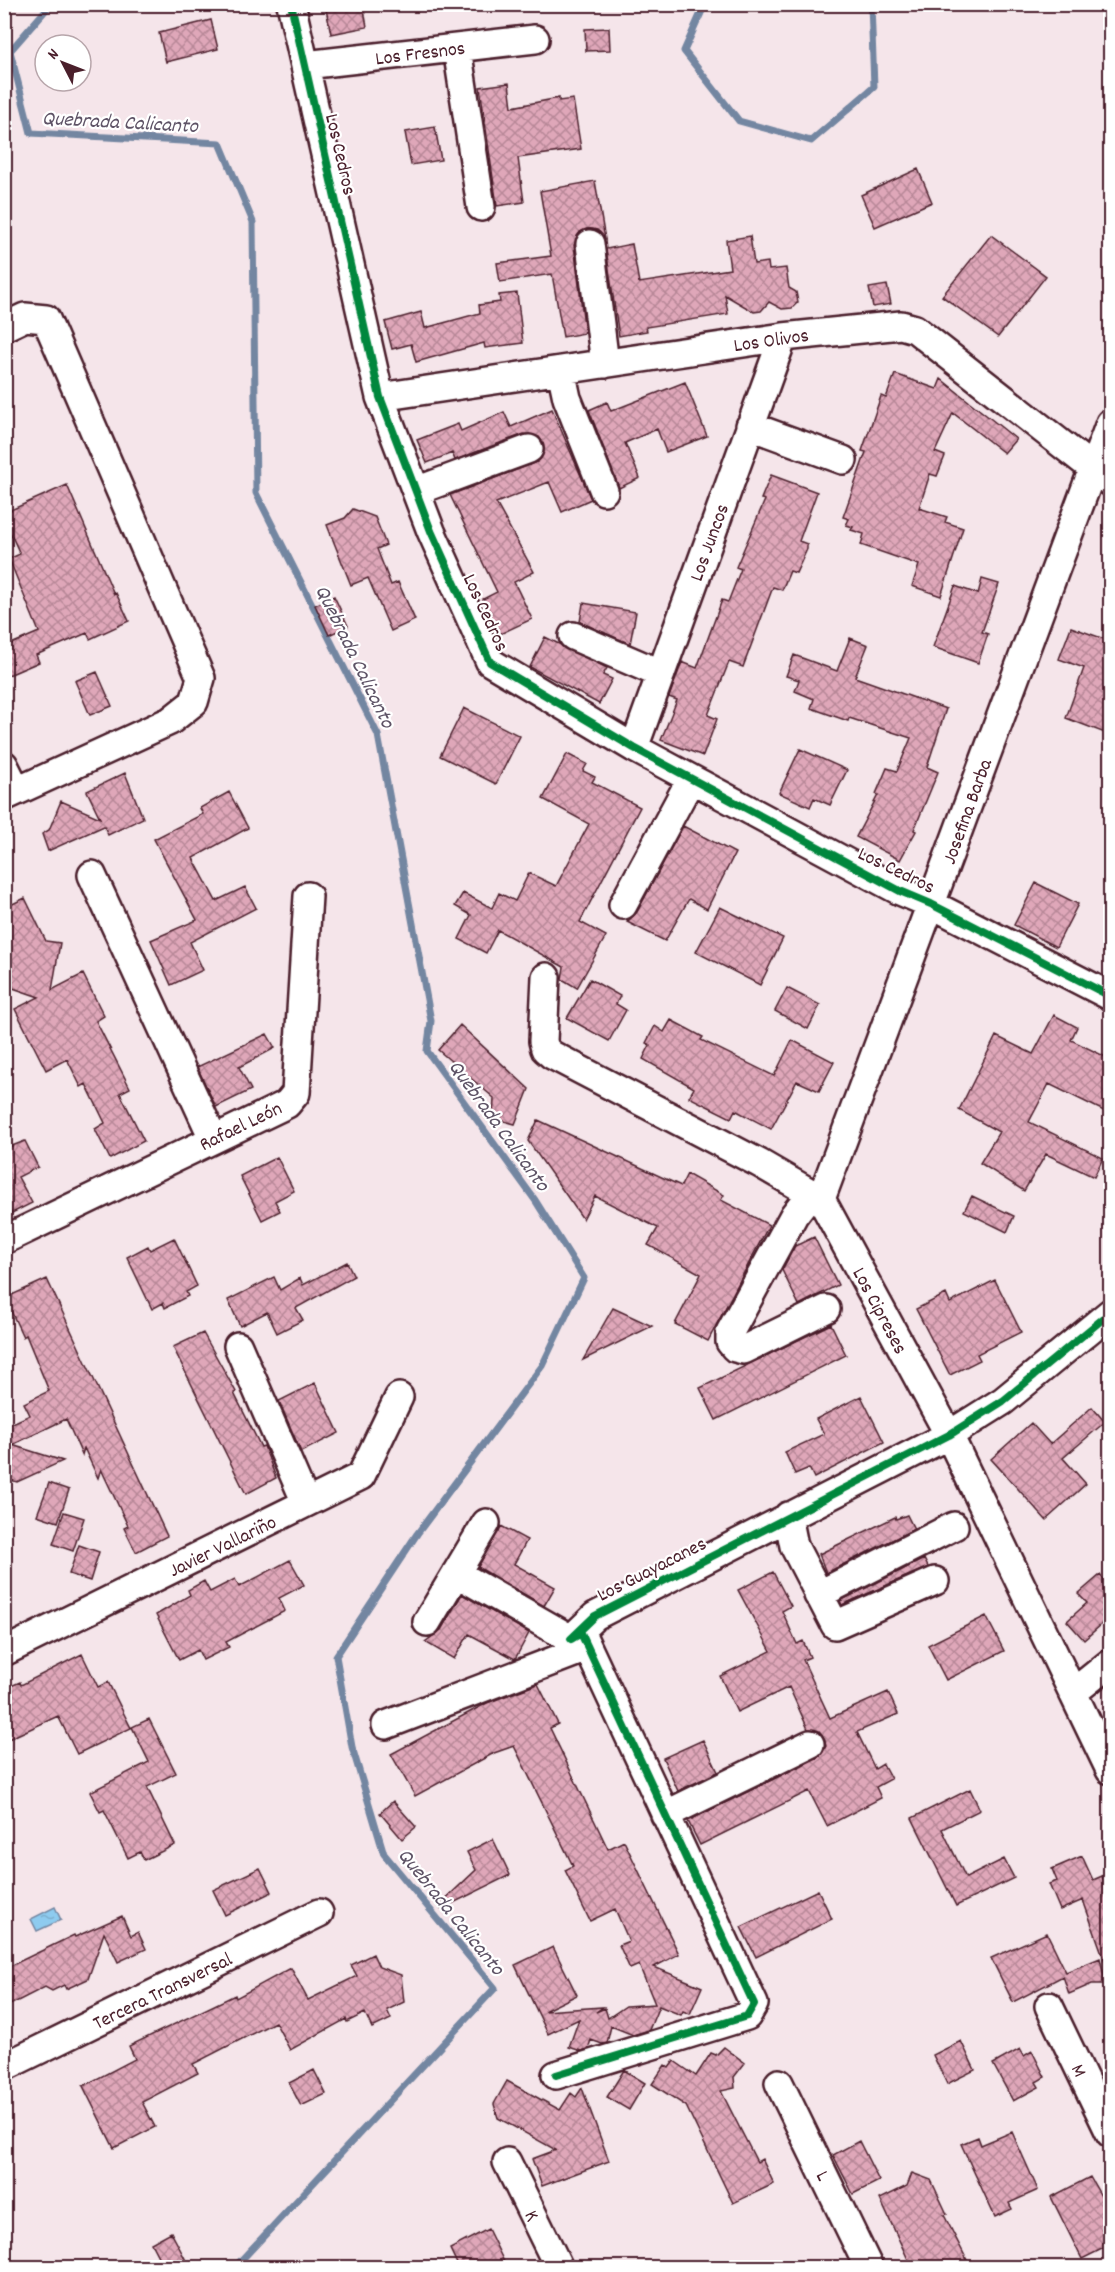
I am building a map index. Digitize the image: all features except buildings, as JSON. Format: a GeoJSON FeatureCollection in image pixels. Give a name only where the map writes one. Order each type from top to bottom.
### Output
{"type":"FeatureCollection","features":[{"type":"Feature","properties":{"kind":"street","name":"Los Cedros"},"geometry":{"type":"LineString","coordinates":[[291,4],[380,397],[416,491],[491,663],[634,748],[900,891],[932,904],[1110,996]]}},
{"type":"Feature","properties":{"kind":"street","name":"Los Fresnos"},"geometry":{"type":"LineString","coordinates":[[305,65],[535,39]]}},
{"type":"Feature","properties":{"kind":"street"},"geometry":{"type":"LineString","coordinates":[[457,48],[481,207]]}},
{"type":"Feature","properties":{"kind":"street"},"geometry":{"type":"LineString","coordinates":[[590,244],[605,364]]}},
{"type":"Feature","properties":{"kind":"street"},"geometry":{"type":"LineString","coordinates":[[4,327],[25,317],[46,319],[201,678],[194,702],[170,721],[11,794],[4,765]]}},
{"type":"Feature","properties":{"kind":"street","name":"Los Olivos"},"geometry":{"type":"LineString","coordinates":[[380,397],[783,337],[892,325],[915,329],[1101,475]]}},
{"type":"Feature","properties":{"kind":"street","name":"Los Juncos"},"geometry":{"type":"LineString","coordinates":[[634,748],[783,337]]}},
{"type":"Feature","properties":{"kind":"street"},"geometry":{"type":"LineString","coordinates":[[561,370],[567,398],[604,491]]}},
{"type":"Feature","properties":{"kind":"street","name":"Josefina Barba"},"geometry":{"type":"LineString","coordinates":[[826,1309],[743,1350],[735,1348],[730,1342],[730,1332],[794,1215],[816,1196],[1101,475],[1110,423]]}},
{"type":"Feature","properties":{"kind":"street"},"geometry":{"type":"LineString","coordinates":[[750,426],[843,460]]}},
{"type":"Feature","properties":{"kind":"street"},"geometry":{"type":"LineString","coordinates":[[416,491],[529,449]]}},
{"type":"Feature","properties":{"kind":"street"},"geometry":{"type":"LineString","coordinates":[[573,636],[661,674]]}},
{"type":"Feature","properties":{"kind":"street"},"geometry":{"type":"LineString","coordinates":[[623,905],[691,778]]}},
{"type":"Feature","properties":{"kind":"street"},"geometry":{"type":"LineString","coordinates":[[92,875],[213,1138]]}},
{"type":"Feature","properties":{"kind":"street","name":"Rafael León"},"geometry":{"type":"LineString","coordinates":[[4,1240],[287,1104],[296,1093],[308,896]]}},
{"type":"Feature","properties":{"kind":"street"},"geometry":{"type":"LineString","coordinates":[[546,977],[543,1041],[545,1048],[552,1055],[816,1196]]}},
{"type":"Feature","properties":{"kind":"street","name":"Los Cipreses"},"geometry":{"type":"LineString","coordinates":[[816,1196],[949,1436],[1110,1770]]}},
{"type":"Feature","properties":{"kind":"street","name":"Los Guayacanes"},"geometry":{"type":"LineString","coordinates":[[579,1643],[595,1616],[949,1436],[1003,1401],[1110,1312]]}},
{"type":"Feature","properties":{"kind":"street"},"geometry":{"type":"LineString","coordinates":[[238,1346],[306,1503]]}},
{"type":"Feature","properties":{"kind":"street","name":"Javier Vallariño"},"geometry":{"type":"LineString","coordinates":[[4,1652],[364,1473],[399,1397]]}},
{"type":"Feature","properties":{"kind":"street"},"geometry":{"type":"LineString","coordinates":[[788,1516],[794,1546],[835,1625],[935,1581]]}},
{"type":"Feature","properties":{"kind":"street"},"geometry":{"type":"LineString","coordinates":[[427,1622],[486,1523]]}},
{"type":"Feature","properties":{"kind":"street"},"geometry":{"type":"LineString","coordinates":[[818,1595],[954,1526]]}},
{"type":"Feature","properties":{"kind":"street"},"geometry":{"type":"LineString","coordinates":[[456,1574],[579,1643],[665,1815],[754,2007],[747,2016],[556,2075]]}},
{"type":"Feature","properties":{"kind":"street"},"geometry":{"type":"LineString","coordinates":[[386,1725],[579,1643]]}},
{"type":"Feature","properties":{"kind":"street"},"geometry":{"type":"LineString","coordinates":[[1074,1692],[1110,1662]]}},
{"type":"Feature","properties":{"kind":"street"},"geometry":{"type":"LineString","coordinates":[[665,1815],[810,1744]]}},
{"type":"Feature","properties":{"kind":"street","name":"Tercera Transversal"},"geometry":{"type":"LineString","coordinates":[[4,2067],[319,1913]]}},
{"type":"Feature","properties":{"kind":"street","name":"M"},"geometry":{"type":"LineString","coordinates":[[1049,2006],[1110,2133]]}},
{"type":"Feature","properties":{"kind":"street","name":"L"},"geometry":{"type":"LineString","coordinates":[[779,2083],[869,2268]]}},
{"type":"Feature","properties":{"kind":"street","name":"K"},"geometry":{"type":"LineString","coordinates":[[507,2162],[559,2268]]}},
{"type":"Feature","properties":{"kind":"water"},"geometry":{"type":"Polygon","coordinates":[[[55,1907],[61,1920],[37,1931],[31,1919],[55,1907]]]}},
{"type":"Feature","properties":{"kind":"waterway","name":"Quebrada Calicanto"},"geometry":{"type":"LineString","coordinates":[[51,4],[10,51],[31,133],[220,143],[253,222],[256,493],[378,735],[431,1021],[427,1051],[535,1200],[584,1278],[542,1366],[417,1534],[336,1656],[352,1747],[384,1854],[495,1988],[234,2268]]}},
{"type":"Feature","properties":{"kind":"waterway"},"geometry":{"type":"LineString","coordinates":[[705,4],[684,51],[739,121],[811,141],[874,87],[871,4]]}},
{"type":"Feature","properties":{"kind":"cycle path"},"geometry":{"type":"LineString","coordinates":[[291,4],[380,397],[431,531],[490,662],[634,748],[900,891],[931,904],[1110,996]]}},
{"type":"Feature","properties":{"kind":"cycle path"},"geometry":{"type":"LineString","coordinates":[[556,2075],[747,2016],[754,2004],[581,1633],[571,1639],[595,1616],[949,1435],[1003,1401],[1110,1313]]}}]}
